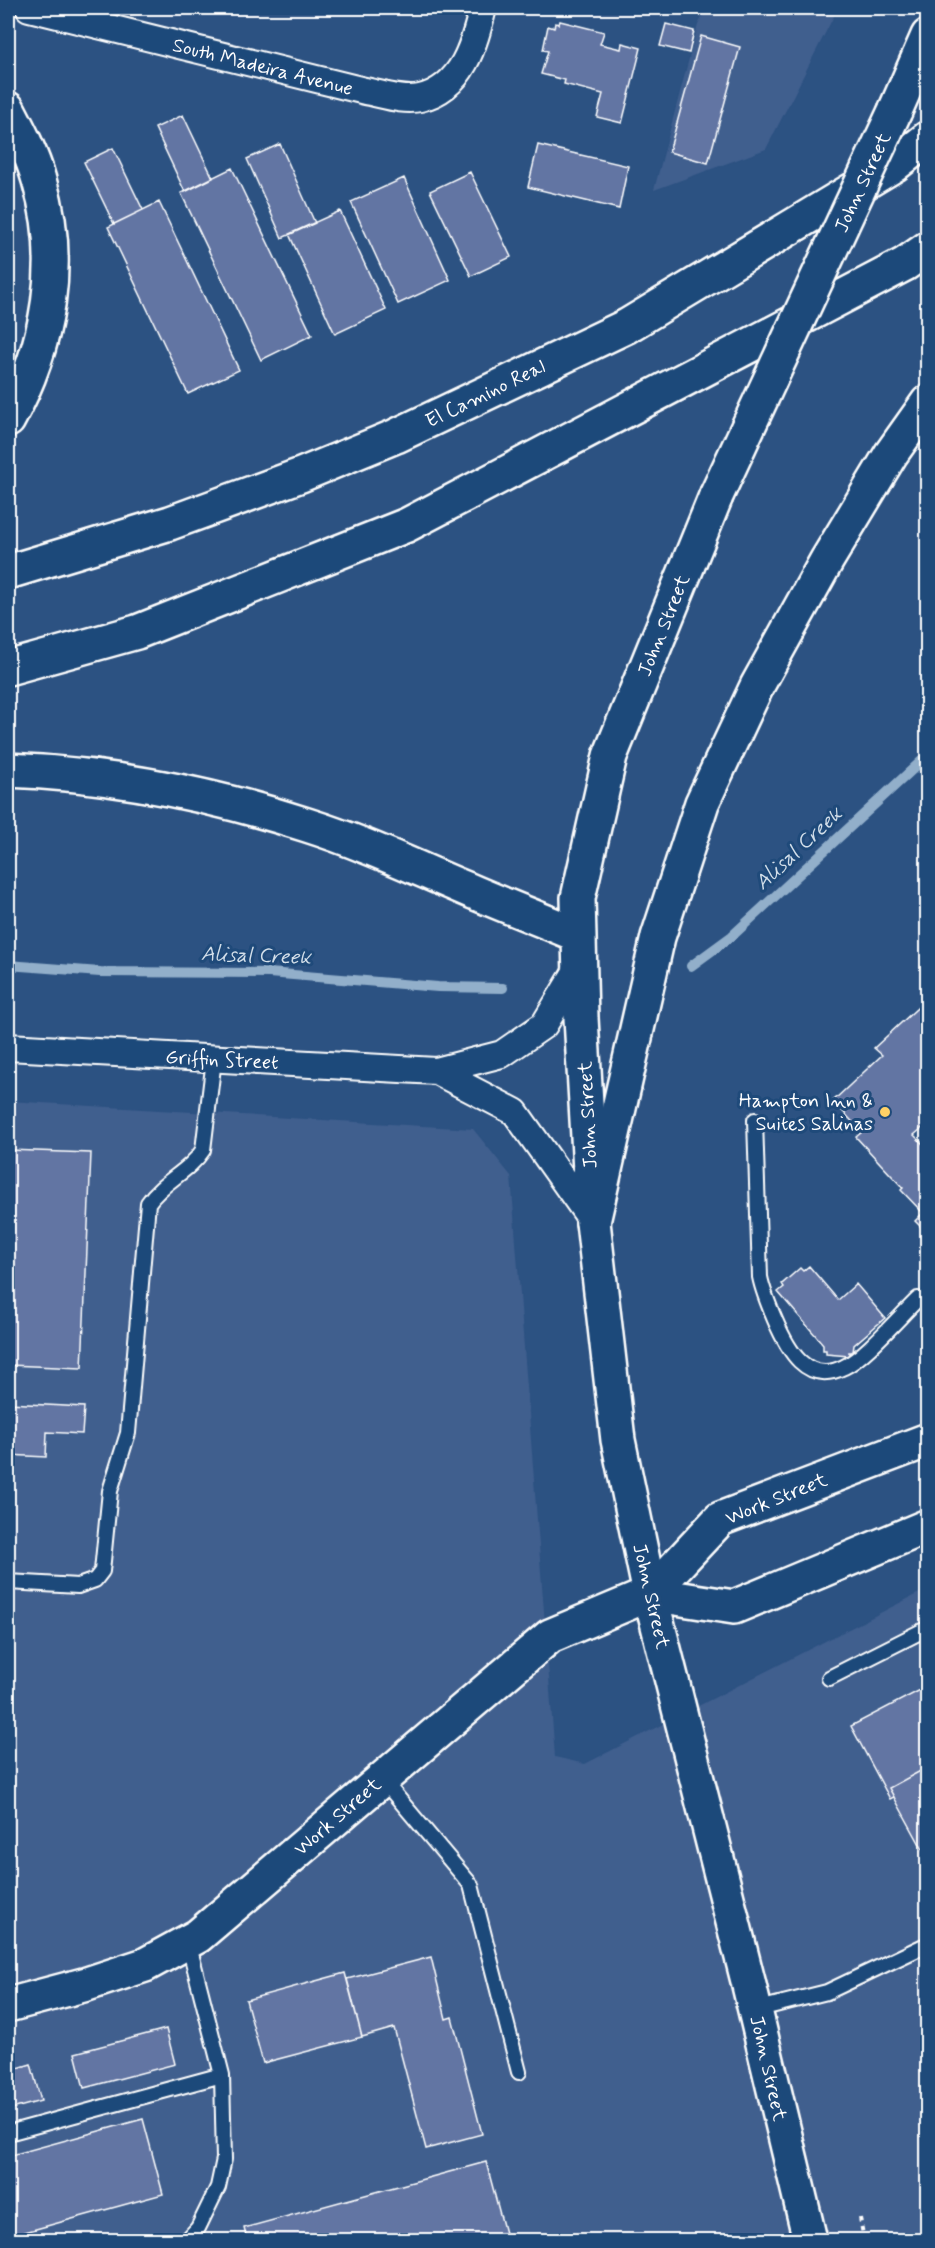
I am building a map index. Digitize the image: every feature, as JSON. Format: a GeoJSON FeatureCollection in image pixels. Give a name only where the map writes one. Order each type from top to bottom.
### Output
{"type":"FeatureCollection","features":[{"type":"Feature","properties":{"kind":"main road","name":"John Street"},"geometry":{"type":"LineString","coordinates":[[810,2241],[755,2010],[650,1594],[618,1440],[593,1222],[578,951],[578,898],[610,756],[716,496],[895,111],[927,36]]}},
{"type":"Feature","properties":{"kind":"main road"},"geometry":{"type":"LineString","coordinates":[[8,109],[39,180],[48,217],[51,248],[48,313],[42,340],[33,369],[8,420]]}},
{"type":"Feature","properties":{"kind":"main road","name":"El Camino Real"},"geometry":{"type":"LineString","coordinates":[[8,572],[170,523],[301,475],[396,436],[627,326],[894,165],[927,138]]}},
{"type":"Feature","properties":{"kind":"main road"},"geometry":{"type":"LineString","coordinates":[[8,668],[137,632],[407,525],[905,264],[927,248]]}},
{"type":"Feature","properties":{"kind":"main road"},"geometry":{"type":"LineString","coordinates":[[593,1222],[658,937],[702,802],[763,675],[827,560],[885,464],[927,402]]}},
{"type":"Feature","properties":{"kind":"main road"},"geometry":{"type":"LineString","coordinates":[[8,770],[55,772],[119,780],[203,797],[308,825],[408,863],[578,951]]}},
{"type":"Feature","properties":{"kind":"main road","name":"Work Street"},"geometry":{"type":"LineString","coordinates":[[8,2005],[87,1984],[145,1965],[198,1936],[550,1636],[650,1594],[720,1519],[927,1440]]}},
{"type":"Feature","properties":{"kind":"main road"},"geometry":{"type":"LineString","coordinates":[[650,1594],[734,1607],[927,1526]]}},
{"type":"Feature","properties":{"kind":"street","name":"South Madeira Avenue"},"geometry":{"type":"LineString","coordinates":[[29,8],[365,91],[402,98],[420,98],[438,91],[453,80],[466,63],[483,8]]}},
{"type":"Feature","properties":{"kind":"street","name":"Griffin Street"},"geometry":{"type":"LineString","coordinates":[[8,1047],[436,1071],[501,1054],[544,1025],[578,951]]}},
{"type":"Feature","properties":{"kind":"street","name":"Griffin Street"},"geometry":{"type":"LineString","coordinates":[[436,1071],[514,1112],[593,1222]]}},
{"type":"Feature","properties":{"kind":"lane"},"geometry":{"type":"LineString","coordinates":[[8,1582],[78,1586],[95,1580],[102,1571],[110,1491],[128,1433],[148,1203],[156,1190],[195,1162],[203,1150],[214,1059]]}},
{"type":"Feature","properties":{"kind":"lane"},"geometry":{"type":"LineString","coordinates":[[755,1120],[760,1277],[767,1301],[785,1343],[799,1362],[822,1371],[846,1366],[918,1299]]}},
{"type":"Feature","properties":{"kind":"lane"},"geometry":{"type":"LineString","coordinates":[[829,1678],[927,1628]]}},
{"type":"Feature","properties":{"kind":"lane"},"geometry":{"type":"LineString","coordinates":[[381,1779],[471,1885],[519,2072]]}},
{"type":"Feature","properties":{"kind":"lane"},"geometry":{"type":"LineString","coordinates":[[187,2241],[198,2228],[218,2187],[224,2159],[222,2075],[188,1942]]}},
{"type":"Feature","properties":{"kind":"lane"},"geometry":{"type":"LineString","coordinates":[[755,2010],[827,1992],[927,1944]]}},
{"type":"Feature","properties":{"kind":"lane"},"geometry":{"type":"LineString","coordinates":[[8,2133],[222,2075]]}},
{"type":"Feature","properties":{"kind":"path"},"geometry":{"type":"LineString","coordinates":[[860,2218],[864,2241]]}},
{"type":"Feature","properties":{"kind":"shaded area"},"geometry":{"type":"Polygon","coordinates":[[[707,8],[838,8],[766,149],[654,190],[698,25],[707,8]]]}},
{"type":"Feature","properties":{"kind":"shaded area"},"geometry":{"type":"Polygon","coordinates":[[[8,1101],[473,1129],[511,1176],[555,1757],[585,1764],[927,1589],[927,2240],[8,2240],[8,1101]]]}},
{"type":"Feature","properties":{"kind":"building"},"geometry":{"type":"Polygon","coordinates":[[[560,21],[604,32],[600,44],[621,49],[622,43],[641,48],[622,123],[597,117],[603,94],[564,84],[565,80],[541,74],[548,51],[543,50],[548,26],[554,28],[555,23],[559,24],[560,21]]]}},
{"type":"Feature","properties":{"kind":"building"},"geometry":{"type":"Polygon","coordinates":[[[666,24],[694,31],[689,53],[660,46],[666,24]]]}},
{"type":"Feature","properties":{"kind":"building"},"geometry":{"type":"Polygon","coordinates":[[[701,36],[740,47],[708,163],[669,152],[701,36]]]}},
{"type":"Feature","properties":{"kind":"building"},"geometry":{"type":"Polygon","coordinates":[[[183,115],[213,178],[185,192],[155,128],[183,115]]]}},
{"type":"Feature","properties":{"kind":"building"},"geometry":{"type":"Polygon","coordinates":[[[280,144],[315,223],[282,238],[247,159],[280,144]]]}},
{"type":"Feature","properties":{"kind":"building"},"geometry":{"type":"Polygon","coordinates":[[[538,145],[628,166],[619,209],[528,187],[538,145]]]}},
{"type":"Feature","properties":{"kind":"building"},"geometry":{"type":"Polygon","coordinates":[[[113,148],[143,210],[114,224],[84,162],[113,148]]]}},
{"type":"Feature","properties":{"kind":"building"},"geometry":{"type":"Polygon","coordinates":[[[232,168],[312,335],[261,360],[181,193],[232,168]]]}},
{"type":"Feature","properties":{"kind":"building"},"geometry":{"type":"Polygon","coordinates":[[[470,172],[511,257],[471,276],[430,191],[470,172]]]}},
{"type":"Feature","properties":{"kind":"building"},"geometry":{"type":"Polygon","coordinates":[[[404,178],[450,280],[398,304],[351,202],[404,178]]]}},
{"type":"Feature","properties":{"kind":"building"},"geometry":{"type":"Polygon","coordinates":[[[159,202],[239,370],[188,394],[108,227],[159,202]]]}},
{"type":"Feature","properties":{"kind":"building"},"geometry":{"type":"Polygon","coordinates":[[[340,211],[386,310],[335,334],[289,234],[340,211]]]}},
{"type":"Feature","properties":{"kind":"building","name":"Hampton Inn & Suites Salinas"},"geometry":{"type":"Polygon","coordinates":[[[928,998],[928,1123],[914,1135],[928,1149],[928,1234],[915,1221],[923,1213],[856,1137],[862,1132],[833,1101],[882,1055],[874,1048],[928,998]]]}},
{"type":"Feature","properties":{"kind":"building"},"geometry":{"type":"Polygon","coordinates":[[[8,1150],[91,1153],[82,1368],[8,1365],[8,1150]]]}},
{"type":"Feature","properties":{"kind":"building"},"geometry":{"type":"Polygon","coordinates":[[[809,1266],[838,1300],[856,1284],[885,1318],[854,1345],[853,1352],[849,1352],[849,1356],[826,1354],[823,1344],[778,1292],[784,1287],[782,1284],[800,1268],[803,1271],[809,1266]]]}},
{"type":"Feature","properties":{"kind":"building"},"geometry":{"type":"Polygon","coordinates":[[[8,1403],[84,1407],[82,1434],[47,1432],[46,1457],[8,1455],[8,1403]]]}},
{"type":"Feature","properties":{"kind":"building"},"geometry":{"type":"Polygon","coordinates":[[[928,1686],[928,1767],[889,1788],[894,1797],[890,1799],[851,1726],[928,1686]]]}},
{"type":"Feature","properties":{"kind":"building"},"geometry":{"type":"Polygon","coordinates":[[[928,1767],[928,1859],[889,1788],[928,1767]]]}},
{"type":"Feature","properties":{"kind":"building"},"geometry":{"type":"Polygon","coordinates":[[[431,1957],[446,2019],[452,2017],[482,2134],[426,2149],[394,2028],[362,2037],[347,1979],[431,1957]]]}},
{"type":"Feature","properties":{"kind":"building"},"geometry":{"type":"Polygon","coordinates":[[[345,1973],[362,2037],[263,2063],[246,2000],[345,1973]]]}},
{"type":"Feature","properties":{"kind":"building"},"geometry":{"type":"Polygon","coordinates":[[[166,2029],[175,2064],[84,2088],[75,2053],[166,2029]]]}},
{"type":"Feature","properties":{"kind":"building"},"geometry":{"type":"Polygon","coordinates":[[[31,2064],[41,2101],[8,2110],[8,2071],[31,2064]]]}},
{"type":"Feature","properties":{"kind":"building"},"geometry":{"type":"Polygon","coordinates":[[[143,2119],[163,2194],[14,2235],[8,2210],[8,2156],[143,2119]]]}},
{"type":"Feature","properties":{"kind":"building"},"geometry":{"type":"Polygon","coordinates":[[[486,2162],[506,2237],[491,2240],[247,2240],[244,2228],[486,2162]]]}},
{"type":"Feature","properties":{"kind":"waterway","name":"Alisal Creek"},"geometry":{"type":"LineString","coordinates":[[691,966],[732,936],[928,755]]}},
{"type":"Feature","properties":{"kind":"waterway","name":"Alisal Creek"},"geometry":{"type":"LineString","coordinates":[[8,965],[100,972],[269,973],[438,987],[503,988]]}},
{"type":"Feature","properties":{"kind":"place","name":"Hampton Inn & Suites Salinas"},"geometry":{"type":"Point","coordinates":[885,1112]}}]}
